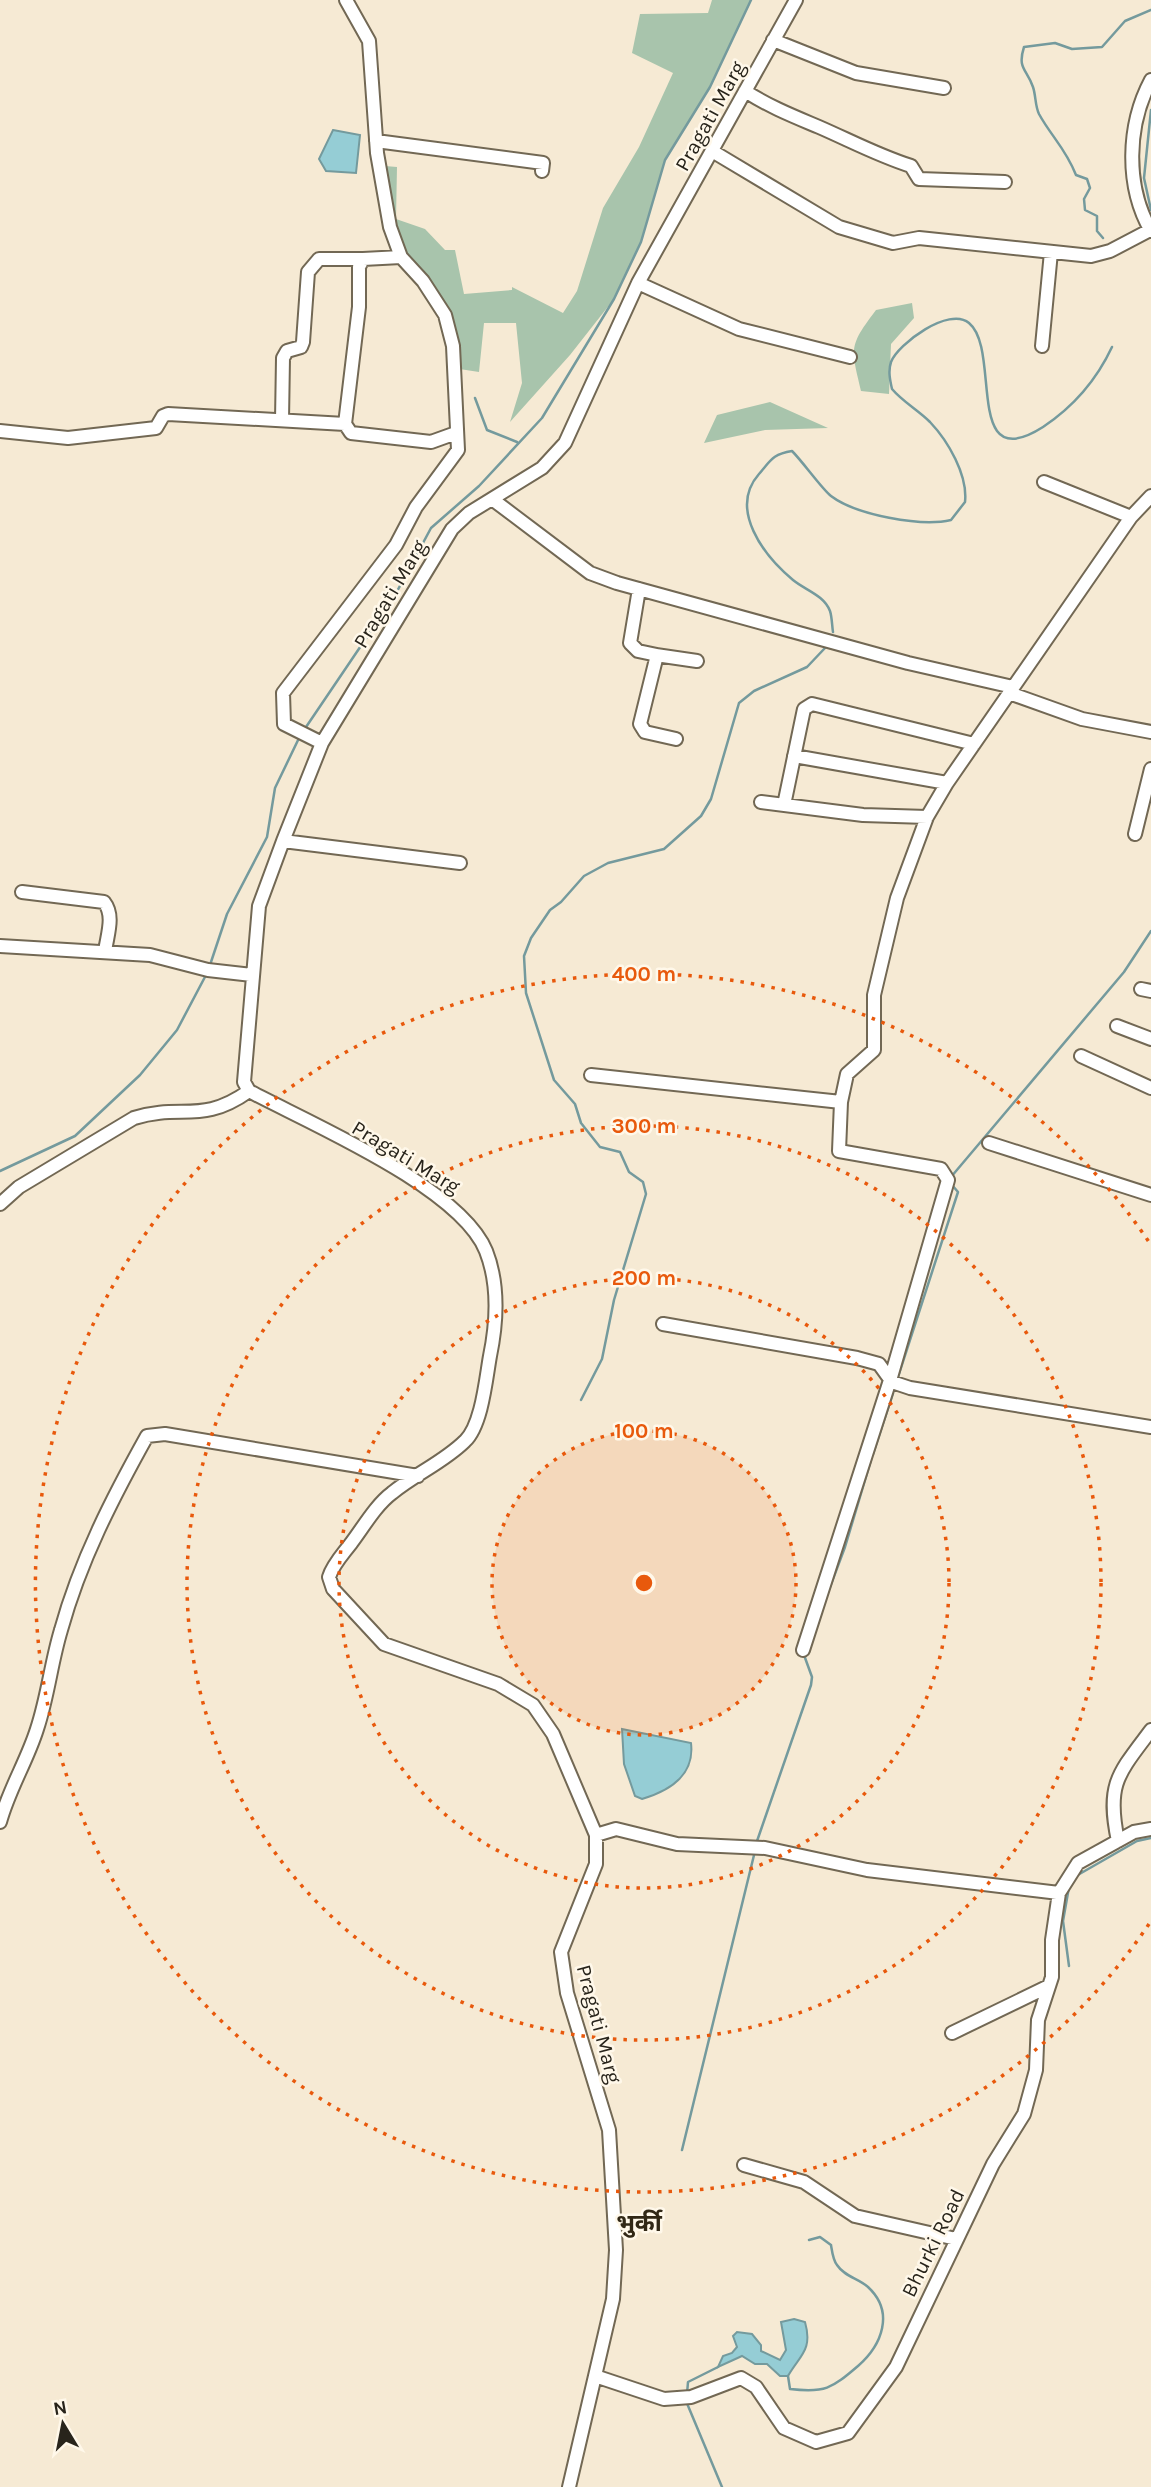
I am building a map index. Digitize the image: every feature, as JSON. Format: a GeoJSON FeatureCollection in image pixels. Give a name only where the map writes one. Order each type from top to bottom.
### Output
{"type":"FeatureCollection","features":[{"type":"Feature","properties":{"kind":"street"},"geometry":{"type":"LineString","coordinates":[[322,743],[285,724],[283,693],[396,545],[416,506],[458,450],[453,346],[445,315],[423,281],[401,257],[382,191],[369,41],[346,0]]}},
{"type":"Feature","properties":{"kind":"street","name":"Pragati Marg"},"geometry":{"type":"LineString","coordinates":[[569,2487],[613,2299],[615,2189],[609,2130],[567,1993],[561,1952],[596,1864],[596,1835],[553,1734],[533,1705],[498,1684],[384,1644],[333,1589],[329,1577],[386,1497],[467,1440],[473,1431],[484,1392],[495,1332],[495,1297],[486,1251],[472,1226],[454,1207],[416,1180],[249,1091],[244,1082],[252,975],[259,906],[322,743],[452,529],[469,513],[542,468],[565,443],[638,283],[796,0]]}},
{"type":"Feature","properties":{"kind":"street"},"geometry":{"type":"LineString","coordinates":[[774,40],[856,73],[944,88]]}},
{"type":"Feature","properties":{"kind":"street"},"geometry":{"type":"LineString","coordinates":[[712,151],[843,229],[893,243],[913,237],[1100,255],[1150,230],[1138,202],[1131,150],[1145,92],[1151,80]]}},
{"type":"Feature","properties":{"kind":"street"},"geometry":{"type":"LineString","coordinates":[[745,91],[774,110],[823,129],[886,159],[911,166],[919,179],[1005,182]]}},
{"type":"Feature","properties":{"kind":"street"},"geometry":{"type":"LineString","coordinates":[[376,141],[543,163],[542,171]]}},
{"type":"Feature","properties":{"kind":"street"},"geometry":{"type":"LineString","coordinates":[[1042,346],[1051,252]]}},
{"type":"Feature","properties":{"kind":"street"},"geometry":{"type":"LineString","coordinates":[[282,420],[283,358],[287,351],[301,347],[303,342],[308,272],[319,259],[401,257]]}},
{"type":"Feature","properties":{"kind":"street"},"geometry":{"type":"LineString","coordinates":[[363,259],[359,267],[359,307],[345,424],[351,433],[431,442],[456,433]]}},
{"type":"Feature","properties":{"kind":"street"},"geometry":{"type":"LineString","coordinates":[[638,283],[739,329],[850,358]]}},
{"type":"Feature","properties":{"kind":"street"},"geometry":{"type":"LineString","coordinates":[[0,431],[68,438],[156,428],[163,416],[168,414],[345,424]]}},
{"type":"Feature","properties":{"kind":"street"},"geometry":{"type":"LineString","coordinates":[[1044,482],[1131,517]]}},
{"type":"Feature","properties":{"kind":"street"},"geometry":{"type":"LineString","coordinates":[[803,1650],[891,1377],[948,1180],[941,1169],[839,1151],[841,1102],[847,1074],[874,1050],[874,995],[897,898],[927,817],[947,783],[1131,517],[1151,496]]}},
{"type":"Feature","properties":{"kind":"street"},"geometry":{"type":"LineString","coordinates":[[492,499],[590,573],[639,589],[1011,690],[1082,719],[1151,732]]}},
{"type":"Feature","properties":{"kind":"street"},"geometry":{"type":"LineString","coordinates":[[639,589],[630,643],[638,651],[697,661]]}},
{"type":"Feature","properties":{"kind":"street"},"geometry":{"type":"LineString","coordinates":[[656,655],[640,724],[645,732],[676,739]]}},
{"type":"Feature","properties":{"kind":"street"},"geometry":{"type":"LineString","coordinates":[[784,805],[804,709],[812,704],[974,744]]}},
{"type":"Feature","properties":{"kind":"street"},"geometry":{"type":"LineString","coordinates":[[794,756],[947,783]]}},
{"type":"Feature","properties":{"kind":"street"},"geometry":{"type":"LineString","coordinates":[[1135,834],[1151,769]]}},
{"type":"Feature","properties":{"kind":"street"},"geometry":{"type":"LineString","coordinates":[[761,803],[863,815],[927,817]]}},
{"type":"Feature","properties":{"kind":"street"},"geometry":{"type":"LineString","coordinates":[[283,841],[460,863]]}},
{"type":"Feature","properties":{"kind":"street"},"geometry":{"type":"LineString","coordinates":[[22,892],[104,902],[109,909],[110,919],[105,952]]}},
{"type":"Feature","properties":{"kind":"street"},"geometry":{"type":"LineString","coordinates":[[0,946],[150,955],[208,971],[252,975]]}},
{"type":"Feature","properties":{"kind":"street"},"geometry":{"type":"LineString","coordinates":[[1117,1026],[1151,1038]]}},
{"type":"Feature","properties":{"kind":"street"},"geometry":{"type":"LineString","coordinates":[[1080,1056],[1151,1088]]}},
{"type":"Feature","properties":{"kind":"street"},"geometry":{"type":"LineString","coordinates":[[591,1075],[841,1102]]}},
{"type":"Feature","properties":{"kind":"street"},"geometry":{"type":"LineString","coordinates":[[0,1204],[19,1187],[134,1118],[153,1112],[216,1110],[249,1091]]}},
{"type":"Feature","properties":{"kind":"street"},"geometry":{"type":"LineString","coordinates":[[989,1143],[1151,1195]]}},
{"type":"Feature","properties":{"kind":"street"},"geometry":{"type":"LineString","coordinates":[[663,1324],[857,1358],[878,1364],[891,1377],[892,1382],[910,1388],[1151,1427]]}},
{"type":"Feature","properties":{"kind":"street"},"geometry":{"type":"LineString","coordinates":[[0,1822],[8,1794],[31,1750],[46,1703],[61,1629],[105,1512],[148,1436],[164,1434],[418,1476]]}},
{"type":"Feature","properties":{"kind":"street"},"geometry":{"type":"LineString","coordinates":[[1118,1841],[1112,1800],[1118,1774],[1151,1730]]}},
{"type":"Feature","properties":{"kind":"street"},"geometry":{"type":"LineString","coordinates":[[596,1835],[615,1829],[677,1844],[765,1848],[867,1870],[1059,1893]]}},
{"type":"Feature","properties":{"kind":"street","name":"Bhurki Road"},"geometry":{"type":"LineString","coordinates":[[595,2376],[664,2399],[685,2397],[741,2378],[755,2386],[785,2428],[816,2442],[848,2433],[896,2367],[993,2164],[1024,2114],[1036,2070],[1038,2020],[1049,1986],[1059,1893],[1078,1863],[1139,1830],[1151,1829]]}},
{"type":"Feature","properties":{"kind":"street"},"geometry":{"type":"LineString","coordinates":[[952,2033],[1049,1986]]}},
{"type":"Feature","properties":{"kind":"street"},"geometry":{"type":"LineString","coordinates":[[744,2165],[804,2182],[855,2216],[956,2239]]}},
{"type":"Feature","properties":{"kind":"green space"},"geometry":{"type":"Polygon","coordinates":[[[712,0],[751,0],[710,87],[665,160],[641,242],[614,299],[570,355],[510,422],[522,383],[516,323],[484,323],[479,372],[453,368],[445,315],[401,257],[385,166],[397,167],[396,219],[425,229],[445,250],[455,250],[464,294],[512,290],[512,287],[563,313],[577,291],[603,208],[639,147],[673,73],[632,53],[640,14],[708,13],[712,0]]]}},
{"type":"Feature","properties":{"kind":"green space"},"geometry":{"type":"Polygon","coordinates":[[[912,303],[914,318],[891,344],[889,394],[861,391],[854,356],[860,332],[876,310],[912,303]]]}},
{"type":"Feature","properties":{"kind":"green space"},"geometry":{"type":"Polygon","coordinates":[[[770,402],[828,428],[765,430],[704,443],[717,415],[770,402]]]}},
{"type":"Feature","properties":{"kind":"water"},"geometry":{"type":"Polygon","coordinates":[[[333,130],[360,135],[356,173],[326,171],[319,159],[333,130]]]}},
{"type":"Feature","properties":{"kind":"water"},"geometry":{"type":"Polygon","coordinates":[[[622,1729],[691,1743],[689,1765],[678,1780],[662,1792],[642,1799],[635,1796],[624,1764],[622,1729]]]}},
{"type":"Feature","properties":{"kind":"water"},"geometry":{"type":"Polygon","coordinates":[[[794,2319],[805,2322],[807,2339],[804,2352],[788,2376],[780,2376],[767,2364],[755,2364],[742,2356],[718,2367],[723,2356],[732,2353],[737,2347],[733,2336],[737,2332],[752,2334],[761,2345],[761,2351],[780,2360],[786,2350],[781,2322],[794,2319]]]}},
{"type":"Feature","properties":{"kind":"waterway"},"geometry":{"type":"LineString","coordinates":[[304,730],[394,597],[431,528],[479,486],[542,418],[614,299],[641,242],[665,160],[710,87],[751,0]]}},
{"type":"Feature","properties":{"kind":"waterway"},"geometry":{"type":"LineString","coordinates":[[1103,238],[1097,231],[1097,216],[1085,210],[1084,199],[1090,188],[1087,179],[1076,175],[1039,114],[1033,87],[1022,65],[1022,54],[1024,47],[1055,43],[1072,49],[1102,47],[1125,21],[1151,10]]}},
{"type":"Feature","properties":{"kind":"waterway"},"geometry":{"type":"LineString","coordinates":[[1151,110],[1144,178],[1151,210]]}},
{"type":"Feature","properties":{"kind":"waterway"},"geometry":{"type":"LineString","coordinates":[[833,632],[831,613],[827,605],[798,584],[771,558],[761,545],[748,517],[750,488],[770,461],[792,451],[831,496],[856,509],[889,518],[923,522],[951,520],[965,502],[960,470],[930,422],[892,389],[890,365],[903,346],[937,323],[949,319],[960,319],[969,323],[978,337],[983,358],[993,424],[1002,436],[1018,438],[1043,427],[1074,401],[1099,370],[1112,347]]}},
{"type":"Feature","properties":{"kind":"waterway"},"geometry":{"type":"LineString","coordinates":[[475,398],[487,430],[517,442]]}},
{"type":"Feature","properties":{"kind":"waterway"},"geometry":{"type":"LineString","coordinates":[[581,1400],[602,1359],[614,1300],[646,1194],[643,1182],[629,1172],[620,1152],[600,1147],[581,1123],[575,1104],[554,1080],[526,993],[524,956],[531,938],[550,910],[561,902],[584,876],[608,863],[664,849],[701,816],[711,799],[739,703],[754,691],[807,667],[825,648]]}},
{"type":"Feature","properties":{"kind":"waterway"},"geometry":{"type":"LineString","coordinates":[[210,965],[227,914],[267,837],[275,788],[300,736]]}},
{"type":"Feature","properties":{"kind":"waterway"},"geometry":{"type":"LineString","coordinates":[[951,1177],[1124,972],[1151,931]]}},
{"type":"Feature","properties":{"kind":"waterway"},"geometry":{"type":"LineString","coordinates":[[0,1171],[75,1136],[140,1075],[177,1030],[206,975]]}},
{"type":"Feature","properties":{"kind":"waterway"},"geometry":{"type":"LineString","coordinates":[[897,1380],[958,1192],[952,1185]]}},
{"type":"Feature","properties":{"kind":"waterway"},"geometry":{"type":"LineString","coordinates":[[873,1454],[893,1393]]}},
{"type":"Feature","properties":{"kind":"waterway"},"geometry":{"type":"LineString","coordinates":[[830,1587],[871,1460]]}},
{"type":"Feature","properties":{"kind":"waterway"},"geometry":{"type":"LineString","coordinates":[[756,1844],[811,1685],[812,1677],[804,1655]]}},
{"type":"Feature","properties":{"kind":"waterway"},"geometry":{"type":"LineString","coordinates":[[1076,1876],[1137,1841],[1151,1838]]}},
{"type":"Feature","properties":{"kind":"waterway"},"geometry":{"type":"LineString","coordinates":[[682,2150],[755,1851]]}},
{"type":"Feature","properties":{"kind":"waterway"},"geometry":{"type":"LineString","coordinates":[[1069,1887],[1063,1921],[1069,1966]]}},
{"type":"Feature","properties":{"kind":"waterway"},"geometry":{"type":"LineString","coordinates":[[788,2376],[790,2389],[827,2388],[849,2374],[866,2358],[882,2328],[881,2307],[868,2287],[840,2269],[831,2245],[820,2237],[809,2240]]}},
{"type":"Feature","properties":{"kind":"waterway"},"geometry":{"type":"LineString","coordinates":[[687,2394],[688,2382],[718,2367]]}},
{"type":"Feature","properties":{"kind":"waterway"},"geometry":{"type":"LineString","coordinates":[[686,2401],[722,2487]]}},
{"type":"Feature","properties":{"kind":"district","name":"भुर्की"},"geometry":{"type":"Point","coordinates":[639,2223]}}]}
